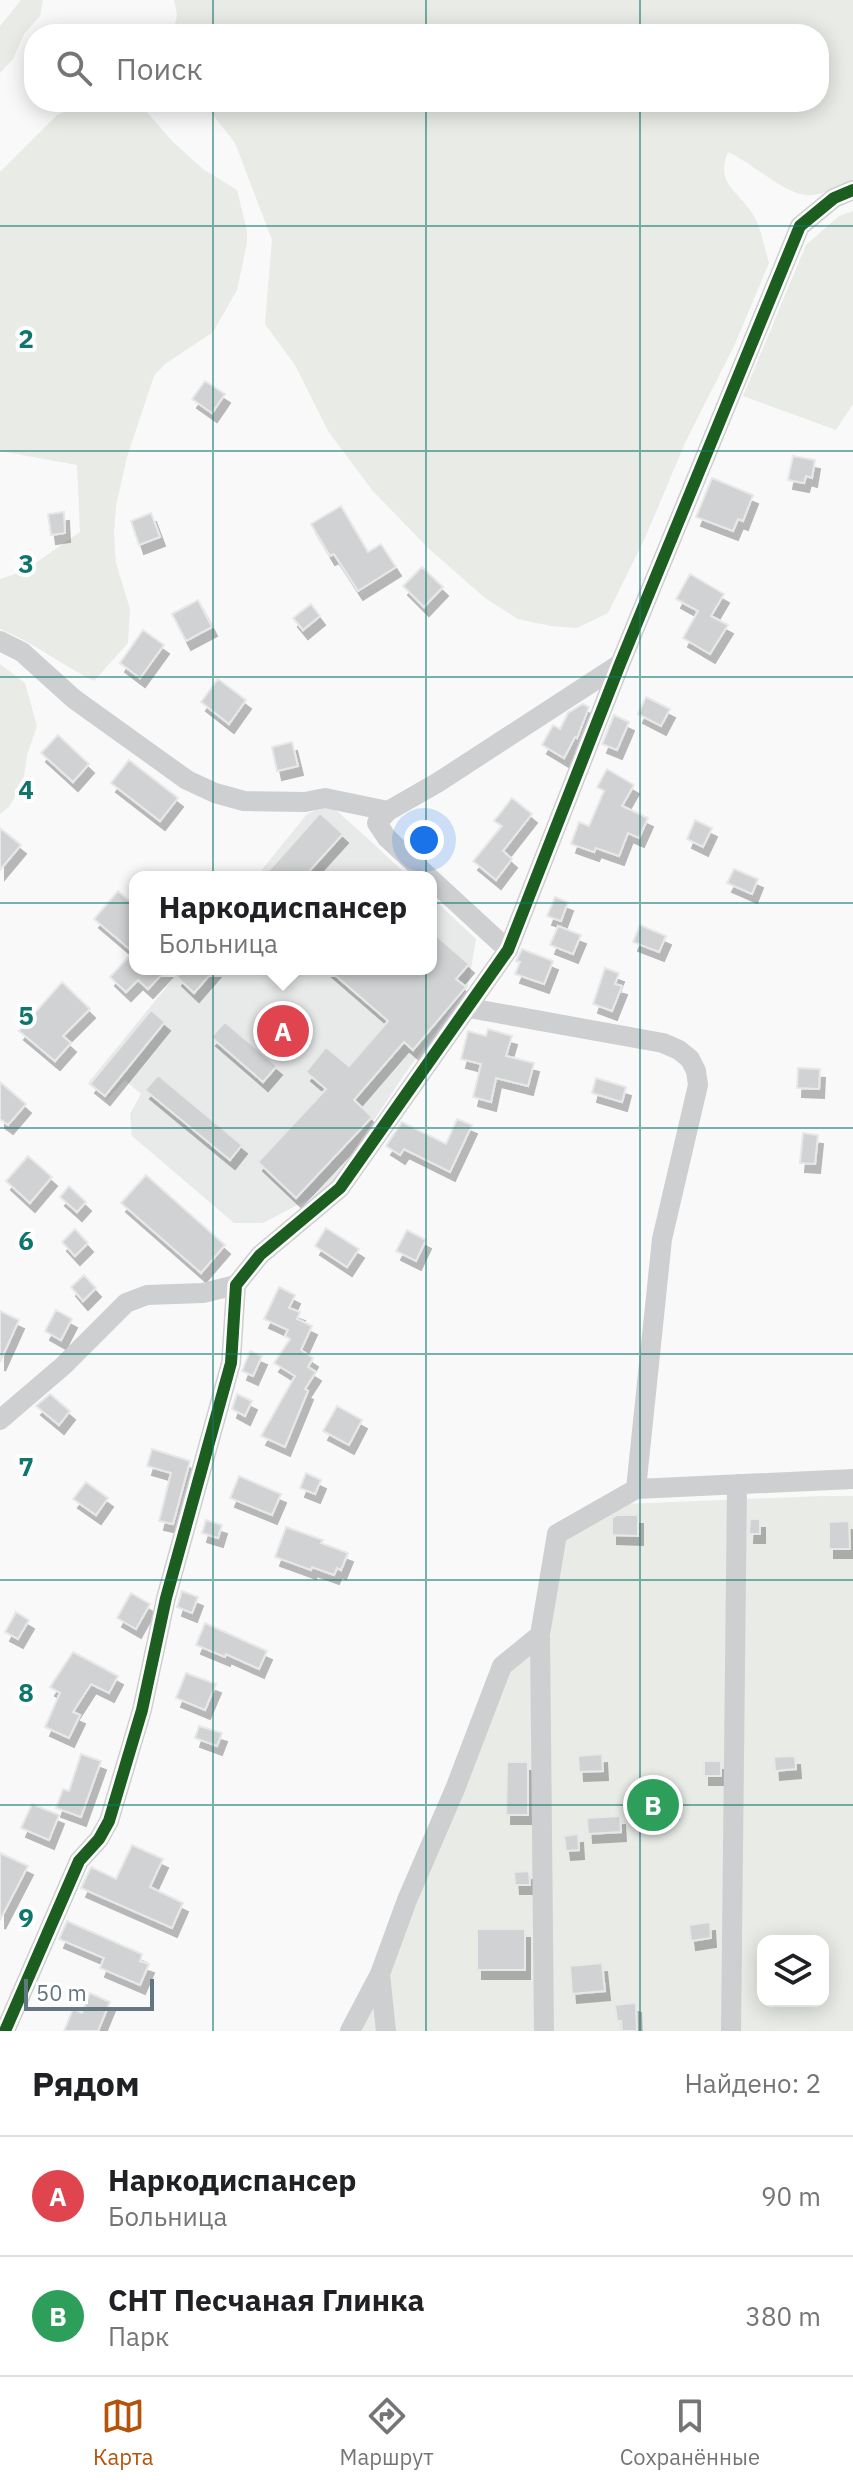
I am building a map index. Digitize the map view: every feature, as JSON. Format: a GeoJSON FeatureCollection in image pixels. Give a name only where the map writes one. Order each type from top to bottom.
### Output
{"type":"FeatureCollection","features":[{"type":"Feature","properties":{"kind":"street"},"geometry":{"type":"LineString","coordinates":[[5,2031],[79,1861],[99,1839],[109,1821],[142,1710],[166,1598],[231,1363],[236,1285],[260,1255],[340,1188],[508,950],[620,664],[800,226],[834,198],[853,190]]}},
{"type":"Feature","properties":{"kind":"street"},"geometry":{"type":"LineString","coordinates":[[0,641],[22,652],[74,699],[187,780],[215,793],[244,801],[305,802],[325,798],[388,811]]}},
{"type":"Feature","properties":{"kind":"street"},"geometry":{"type":"LineString","coordinates":[[422,871],[387,838],[377,823],[388,811],[437,783],[620,664]]}},
{"type":"Feature","properties":{"kind":"street"},"geometry":{"type":"LineString","coordinates":[[437,884],[508,950]]}},
{"type":"Feature","properties":{"kind":"street"},"geometry":{"type":"LineString","coordinates":[[469,1008],[663,1043],[690,1059],[696,1071],[697,1099],[662,1239],[636,1489]]}},
{"type":"Feature","properties":{"kind":"street"},"geometry":{"type":"LineString","coordinates":[[0,1420],[63,1366],[126,1303],[147,1295],[203,1293],[236,1285]]}},
{"type":"Feature","properties":{"kind":"street"},"geometry":{"type":"LineString","coordinates":[[544,2031],[540,1635],[557,1534],[636,1489],[853,1479]]}},
{"type":"Feature","properties":{"kind":"street"},"geometry":{"type":"LineString","coordinates":[[731,2031],[737,1484]]}},
{"type":"Feature","properties":{"kind":"street"},"geometry":{"type":"LineString","coordinates":[[350,2031],[380,1974],[502,1666],[540,1635]]}},
{"type":"Feature","properties":{"kind":"street"},"geometry":{"type":"LineString","coordinates":[[380,1974],[386,2031]]}},
{"type":"Feature","properties":{"kind":"shaded area"},"geometry":{"type":"Polygon","coordinates":[[[21,0],[43,0],[40,16],[33,24],[24,24],[24,34],[13,59],[0,73],[0,26],[21,0]]]}},
{"type":"Feature","properties":{"kind":"shaded area"},"geometry":{"type":"Polygon","coordinates":[[[174,0],[853,0],[853,180],[824,193],[796,193],[728,152],[724,171],[726,179],[755,218],[769,263],[735,344],[685,443],[645,538],[608,613],[577,628],[518,619],[485,598],[428,548],[372,490],[328,431],[295,365],[265,324],[272,240],[235,143],[211,112],[829,112],[829,24],[175,24],[174,0]]]}},
{"type":"Feature","properties":{"kind":"shaded area"},"geometry":{"type":"Polygon","coordinates":[[[64,112],[147,112],[203,169],[237,190],[247,231],[237,290],[213,332],[165,364],[154,376],[127,457],[116,506],[116,563],[130,609],[128,643],[94,681],[0,629],[0,579],[24,571],[80,532],[77,465],[0,451],[0,172],[57,115],[64,112]]]}},
{"type":"Feature","properties":{"kind":"shaded area"},"geometry":{"type":"Polygon","coordinates":[[[853,211],[853,404],[836,430],[743,396],[806,245],[839,216],[853,211]]]}},
{"type":"Feature","properties":{"kind":"shaded area"},"geometry":{"type":"Polygon","coordinates":[[[0,664],[25,683],[37,726],[27,755],[23,783],[9,807],[0,814],[0,664]]]}},
{"type":"Feature","properties":{"kind":"shaded area"},"geometry":{"type":"Polygon","coordinates":[[[329,804],[403,871],[261,871],[307,814],[329,804]]]}},
{"type":"Feature","properties":{"kind":"shaded area"},"geometry":{"type":"Polygon","coordinates":[[[437,903],[476,939],[468,987],[404,1075],[328,1189],[263,1223],[234,1223],[132,1136],[130,1114],[141,1094],[125,1080],[106,1100],[88,1083],[176,975],[437,975],[437,903]]]}},
{"type":"Feature","properties":{"kind":"shaded area"},"geometry":{"type":"Polygon","coordinates":[[[853,1496],[853,2031],[357,2031],[508,1668],[550,1638],[565,1538],[624,1504],[853,1496]]]}},
{"type":"Feature","properties":{"kind":"building"},"geometry":{"type":"Polygon","coordinates":[[[205,381],[225,394],[212,413],[192,399],[205,381]]]}},
{"type":"Feature","properties":{"kind":"building"},"geometry":{"type":"Polygon","coordinates":[[[793,456],[815,460],[812,478],[806,476],[804,483],[788,480],[793,456]]]}},
{"type":"Feature","properties":{"kind":"building"},"geometry":{"type":"Polygon","coordinates":[[[712,478],[753,495],[743,521],[738,519],[733,531],[696,517],[712,478]]]}},
{"type":"Feature","properties":{"kind":"building"},"geometry":{"type":"Polygon","coordinates":[[[341,506],[368,552],[381,544],[396,567],[358,591],[334,554],[330,556],[311,524],[341,506]]]}},
{"type":"Feature","properties":{"kind":"building"},"geometry":{"type":"Polygon","coordinates":[[[64,512],[65,533],[51,535],[48,514],[64,512]]]}},
{"type":"Feature","properties":{"kind":"building"},"geometry":{"type":"Polygon","coordinates":[[[151,513],[160,537],[139,545],[131,521],[151,513]]]}},
{"type":"Feature","properties":{"kind":"building"},"geometry":{"type":"Polygon","coordinates":[[[422,567],[443,587],[424,607],[403,586],[422,567]]]}},
{"type":"Feature","properties":{"kind":"building"},"geometry":{"type":"Polygon","coordinates":[[[690,574],[724,594],[711,616],[728,625],[710,654],[683,638],[698,611],[676,599],[690,574]]]}},
{"type":"Feature","properties":{"kind":"building"},"geometry":{"type":"Polygon","coordinates":[[[198,600],[212,627],[186,641],[172,614],[198,600]]]}},
{"type":"Feature","properties":{"kind":"building"},"geometry":{"type":"Polygon","coordinates":[[[311,604],[320,616],[303,630],[293,618],[311,604]]]}},
{"type":"Feature","properties":{"kind":"building"},"geometry":{"type":"Polygon","coordinates":[[[143,630],[164,645],[140,678],[120,663],[143,630]]]}},
{"type":"Feature","properties":{"kind":"building"},"geometry":{"type":"Polygon","coordinates":[[[218,679],[246,700],[229,724],[201,702],[218,679]]]}},
{"type":"Feature","properties":{"kind":"building"},"geometry":{"type":"Polygon","coordinates":[[[646,697],[670,709],[661,726],[638,714],[646,697]]]}},
{"type":"Feature","properties":{"kind":"building"},"geometry":{"type":"Polygon","coordinates":[[[583,704],[589,707],[577,738],[564,758],[542,745],[553,725],[560,729],[568,713],[583,704]]]}},
{"type":"Feature","properties":{"kind":"building"},"geometry":{"type":"Polygon","coordinates":[[[614,715],[629,722],[617,750],[602,744],[614,715]]]}},
{"type":"Feature","properties":{"kind":"building"},"geometry":{"type":"Polygon","coordinates":[[[58,735],[89,764],[73,782],[41,753],[58,735]]]}},
{"type":"Feature","properties":{"kind":"building"},"geometry":{"type":"Polygon","coordinates":[[[292,742],[298,766],[277,771],[272,747],[292,742]]]}},
{"type":"Feature","properties":{"kind":"building"},"geometry":{"type":"Polygon","coordinates":[[[129,760],[178,798],[160,821],[111,783],[129,760]]]}},
{"type":"Feature","properties":{"kind":"building"},"geometry":{"type":"Polygon","coordinates":[[[607,769],[634,785],[622,806],[648,818],[639,838],[628,833],[619,856],[571,844],[579,822],[589,826],[604,791],[597,787],[607,769]]]}},
{"type":"Feature","properties":{"kind":"building"},"geometry":{"type":"Polygon","coordinates":[[[512,798],[532,814],[503,851],[512,859],[496,880],[473,861],[502,826],[494,821],[512,798]]]}},
{"type":"Feature","properties":{"kind":"building"},"geometry":{"type":"Polygon","coordinates":[[[320,813],[343,834],[309,871],[268,871],[320,813]]]}},
{"type":"Feature","properties":{"kind":"building"},"geometry":{"type":"Polygon","coordinates":[[[695,820],[712,828],[703,847],[687,839],[695,820]]]}},
{"type":"Feature","properties":{"kind":"building"},"geometry":{"type":"Polygon","coordinates":[[[0,828],[21,845],[0,870],[0,828]]]}},
{"type":"Feature","properties":{"kind":"building"},"geometry":{"type":"Polygon","coordinates":[[[734,869],[758,879],[752,894],[727,883],[734,869]]]}},
{"type":"Feature","properties":{"kind":"building"},"geometry":{"type":"Polygon","coordinates":[[[118,891],[129,901],[129,949],[94,919],[118,891]]]}},
{"type":"Feature","properties":{"kind":"building"},"geometry":{"type":"Polygon","coordinates":[[[555,897],[568,902],[561,921],[547,916],[555,897]]]}},
{"type":"Feature","properties":{"kind":"building"},"geometry":{"type":"Polygon","coordinates":[[[640,925],[666,936],[659,952],[633,942],[640,925]]]}},
{"type":"Feature","properties":{"kind":"building"},"geometry":{"type":"Polygon","coordinates":[[[558,926],[581,935],[573,954],[550,945],[558,926]]]}},
{"type":"Feature","properties":{"kind":"building"},"geometry":{"type":"Polygon","coordinates":[[[437,936],[469,964],[456,979],[466,987],[413,1050],[404,1042],[354,1100],[372,1117],[296,1198],[258,1162],[326,1089],[306,1072],[326,1047],[349,1066],[388,1021],[335,975],[437,975],[437,936]]]}},
{"type":"Feature","properties":{"kind":"building"},"geometry":{"type":"Polygon","coordinates":[[[522,949],[553,961],[544,984],[515,974],[520,962],[516,961],[522,949]]]}},
{"type":"Feature","properties":{"kind":"building"},"geometry":{"type":"Polygon","coordinates":[[[129,956],[129,975],[161,975],[148,989],[138,980],[126,992],[110,977],[129,956]]]}},
{"type":"Feature","properties":{"kind":"building"},"geometry":{"type":"Polygon","coordinates":[[[605,968],[619,973],[615,984],[622,986],[612,1011],[593,1004],[605,968]]]}},
{"type":"Feature","properties":{"kind":"building"},"geometry":{"type":"Polygon","coordinates":[[[179,975],[210,975],[194,993],[177,977],[179,975]]]}},
{"type":"Feature","properties":{"kind":"building"},"geometry":{"type":"Polygon","coordinates":[[[62,982],[90,1009],[63,1036],[71,1043],[55,1061],[19,1031],[62,982]]]}},
{"type":"Feature","properties":{"kind":"building"},"geometry":{"type":"Polygon","coordinates":[[[151,1010],[165,1022],[105,1096],[90,1084],[151,1010]]]}},
{"type":"Feature","properties":{"kind":"building"},"geometry":{"type":"Polygon","coordinates":[[[225,1022],[277,1066],[263,1082],[211,1037],[225,1022]]]}},
{"type":"Feature","properties":{"kind":"building"},"geometry":{"type":"Polygon","coordinates":[[[488,1029],[512,1036],[506,1056],[534,1063],[528,1086],[496,1078],[491,1102],[473,1097],[481,1064],[461,1059],[468,1031],[486,1036],[488,1029]]]}},
{"type":"Feature","properties":{"kind":"building"},"geometry":{"type":"Polygon","coordinates":[[[798,1068],[820,1069],[819,1089],[797,1088],[798,1068]]]}},
{"type":"Feature","properties":{"kind":"building"},"geometry":{"type":"Polygon","coordinates":[[[158,1075],[242,1145],[230,1160],[145,1090],[158,1075]]]}},
{"type":"Feature","properties":{"kind":"building"},"geometry":{"type":"Polygon","coordinates":[[[596,1078],[626,1087],[622,1102],[592,1093],[596,1078]]]}},
{"type":"Feature","properties":{"kind":"building"},"geometry":{"type":"Polygon","coordinates":[[[0,1082],[26,1104],[8,1125],[0,1119],[0,1082]]]}},
{"type":"Feature","properties":{"kind":"building"},"geometry":{"type":"Polygon","coordinates":[[[457,1119],[472,1125],[450,1172],[404,1149],[400,1155],[386,1146],[402,1122],[446,1144],[457,1119]]]}},
{"type":"Feature","properties":{"kind":"building"},"geometry":{"type":"Polygon","coordinates":[[[803,1133],[818,1135],[815,1164],[800,1163],[803,1133]]]}},
{"type":"Feature","properties":{"kind":"building"},"geometry":{"type":"Polygon","coordinates":[[[28,1156],[52,1177],[30,1203],[6,1181],[28,1156]]]}},
{"type":"Feature","properties":{"kind":"building"},"geometry":{"type":"Polygon","coordinates":[[[146,1175],[225,1245],[201,1273],[121,1203],[146,1175]]]}},
{"type":"Feature","properties":{"kind":"building"},"geometry":{"type":"Polygon","coordinates":[[[69,1186],[86,1202],[77,1212],[60,1197],[69,1186]]]}},
{"type":"Feature","properties":{"kind":"building"},"geometry":{"type":"Polygon","coordinates":[[[326,1228],[359,1249],[347,1267],[315,1246],[326,1228]]]}},
{"type":"Feature","properties":{"kind":"building"},"geometry":{"type":"Polygon","coordinates":[[[75,1229],[88,1243],[75,1256],[62,1242],[75,1229]]]}},
{"type":"Feature","properties":{"kind":"building"},"geometry":{"type":"Polygon","coordinates":[[[407,1230],[426,1240],[416,1261],[396,1251],[407,1230]]]}},
{"type":"Feature","properties":{"kind":"building"},"geometry":{"type":"Polygon","coordinates":[[[84,1275],[96,1288],[83,1301],[71,1287],[84,1275]]]}},
{"type":"Feature","properties":{"kind":"building"},"geometry":{"type":"Polygon","coordinates":[[[279,1287],[295,1295],[289,1308],[300,1312],[297,1319],[312,1326],[301,1350],[313,1358],[308,1367],[316,1372],[305,1389],[308,1391],[285,1447],[261,1436],[295,1376],[274,1363],[290,1339],[285,1336],[288,1330],[264,1319],[279,1287]]]}},
{"type":"Feature","properties":{"kind":"building"},"geometry":{"type":"Polygon","coordinates":[[[56,1310],[72,1319],[61,1340],[45,1331],[56,1310]]]}},
{"type":"Feature","properties":{"kind":"building"},"geometry":{"type":"Polygon","coordinates":[[[0,1311],[19,1320],[0,1362],[0,1311]]]}},
{"type":"Feature","properties":{"kind":"building"},"geometry":{"type":"Polygon","coordinates":[[[250,1351],[262,1356],[253,1376],[242,1371],[250,1351]]]}},
{"type":"Feature","properties":{"kind":"building"},"geometry":{"type":"Polygon","coordinates":[[[50,1394],[70,1411],[59,1425],[36,1406],[50,1394]]]}},
{"type":"Feature","properties":{"kind":"building"},"geometry":{"type":"Polygon","coordinates":[[[237,1394],[252,1401],[245,1416],[232,1409],[237,1394]]]}},
{"type":"Feature","properties":{"kind":"building"},"geometry":{"type":"Polygon","coordinates":[[[337,1406],[362,1420],[349,1445],[323,1431],[337,1406]]]}},
{"type":"Feature","properties":{"kind":"building"},"geometry":{"type":"Polygon","coordinates":[[[152,1449],[190,1461],[173,1524],[159,1521],[171,1473],[147,1466],[152,1449]]]}},
{"type":"Feature","properties":{"kind":"building"},"geometry":{"type":"Polygon","coordinates":[[[306,1473],[321,1480],[315,1494],[300,1488],[306,1473]]]}},
{"type":"Feature","properties":{"kind":"building"},"geometry":{"type":"Polygon","coordinates":[[[239,1476],[281,1494],[272,1515],[230,1498],[239,1476]]]}},
{"type":"Feature","properties":{"kind":"building"},"geometry":{"type":"Polygon","coordinates":[[[86,1482],[108,1498],[96,1515],[73,1499],[86,1482]]]}},
{"type":"Feature","properties":{"kind":"building"},"geometry":{"type":"Polygon","coordinates":[[[617,1515],[638,1515],[638,1536],[612,1535],[612,1518],[617,1515]]]}},
{"type":"Feature","properties":{"kind":"building"},"geometry":{"type":"Polygon","coordinates":[[[750,1519],[760,1519],[760,1534],[749,1534],[750,1519]]]}},
{"type":"Feature","properties":{"kind":"building"},"geometry":{"type":"Polygon","coordinates":[[[206,1520],[222,1525],[218,1538],[202,1533],[206,1520]]]}},
{"type":"Feature","properties":{"kind":"building"},"geometry":{"type":"Polygon","coordinates":[[[849,1521],[850,1549],[829,1549],[829,1522],[849,1521]]]}},
{"type":"Feature","properties":{"kind":"building"},"geometry":{"type":"Polygon","coordinates":[[[286,1527],[348,1553],[341,1570],[337,1568],[334,1575],[275,1557],[286,1527]]]}},
{"type":"Feature","properties":{"kind":"building"},"geometry":{"type":"Polygon","coordinates":[[[182,1591],[198,1597],[192,1613],[177,1607],[182,1591]]]}},
{"type":"Feature","properties":{"kind":"building"},"geometry":{"type":"Polygon","coordinates":[[[131,1593],[150,1604],[136,1629],[117,1618],[131,1593]]]}},
{"type":"Feature","properties":{"kind":"building"},"geometry":{"type":"Polygon","coordinates":[[[16,1612],[29,1620],[18,1639],[5,1632],[16,1612]]]}},
{"type":"Feature","properties":{"kind":"building"},"geometry":{"type":"Polygon","coordinates":[[[205,1623],[267,1651],[259,1669],[196,1645],[205,1623]]]}},
{"type":"Feature","properties":{"kind":"building"},"geometry":{"type":"Polygon","coordinates":[[[73,1652],[118,1676],[109,1693],[91,1684],[73,1712],[80,1715],[69,1738],[45,1727],[60,1693],[50,1687],[73,1652]]]}},
{"type":"Feature","properties":{"kind":"building"},"geometry":{"type":"Polygon","coordinates":[[[186,1673],[216,1684],[205,1710],[176,1698],[186,1673]]]}},
{"type":"Feature","properties":{"kind":"building"},"geometry":{"type":"Polygon","coordinates":[[[199,1726],[222,1733],[217,1746],[195,1738],[199,1726]]]}},
{"type":"Feature","properties":{"kind":"building"},"geometry":{"type":"Polygon","coordinates":[[[81,1754],[101,1761],[81,1817],[56,1808],[63,1789],[69,1791],[81,1754]]]}},
{"type":"Feature","properties":{"kind":"building"},"geometry":{"type":"Polygon","coordinates":[[[602,1754],[603,1771],[579,1772],[578,1756],[602,1754]]]}},
{"type":"Feature","properties":{"kind":"building"},"geometry":{"type":"Polygon","coordinates":[[[795,1756],[796,1769],[775,1771],[774,1757],[795,1756]]]}},
{"type":"Feature","properties":{"kind":"building"},"geometry":{"type":"Polygon","coordinates":[[[704,1761],[721,1761],[721,1776],[704,1776],[704,1761]]]}},
{"type":"Feature","properties":{"kind":"building"},"geometry":{"type":"Polygon","coordinates":[[[507,1762],[528,1762],[528,1815],[506,1815],[507,1762]]]}},
{"type":"Feature","properties":{"kind":"building"},"geometry":{"type":"Polygon","coordinates":[[[672,1792],[674,1810],[649,1813],[647,1795],[672,1792]]]}},
{"type":"Feature","properties":{"kind":"building"},"geometry":{"type":"Polygon","coordinates":[[[32,1804],[59,1815],[49,1840],[21,1828],[32,1804]]]}},
{"type":"Feature","properties":{"kind":"building"},"geometry":{"type":"Polygon","coordinates":[[[620,1816],[621,1832],[588,1834],[587,1818],[620,1816]]]}},
{"type":"Feature","properties":{"kind":"building"},"geometry":{"type":"Polygon","coordinates":[[[578,1834],[579,1850],[566,1851],[564,1836],[578,1834]]]}},
{"type":"Feature","properties":{"kind":"building"},"geometry":{"type":"Polygon","coordinates":[[[132,1845],[163,1859],[150,1887],[183,1903],[172,1928],[81,1888],[91,1867],[116,1879],[132,1845]]]}},
{"type":"Feature","properties":{"kind":"building"},"geometry":{"type":"Polygon","coordinates":[[[0,1853],[28,1866],[0,1920],[0,1853]]]}},
{"type":"Feature","properties":{"kind":"building"},"geometry":{"type":"Polygon","coordinates":[[[529,1871],[530,1885],[515,1885],[514,1872],[529,1871]]]}},
{"type":"Feature","properties":{"kind":"building"},"geometry":{"type":"Polygon","coordinates":[[[67,1921],[142,1954],[140,1961],[149,1964],[140,1985],[100,1968],[104,1958],[59,1939],[67,1921]]]}},
{"type":"Feature","properties":{"kind":"building"},"geometry":{"type":"Polygon","coordinates":[[[710,1922],[711,1938],[691,1941],[689,1925],[710,1922]]]}},
{"type":"Feature","properties":{"kind":"building"},"geometry":{"type":"Polygon","coordinates":[[[477,1929],[525,1929],[525,1970],[477,1970],[477,1929]]]}},
{"type":"Feature","properties":{"kind":"building"},"geometry":{"type":"Polygon","coordinates":[[[602,1963],[605,1991],[572,1994],[570,1966],[602,1963]]]}},
{"type":"Feature","properties":{"kind":"building"},"geometry":{"type":"Polygon","coordinates":[[[90,1993],[110,2002],[98,2031],[64,2031],[73,2009],[82,2013],[90,1993]]]}},
{"type":"Feature","properties":{"kind":"building"},"geometry":{"type":"Polygon","coordinates":[[[636,2004],[637,2031],[622,2031],[615,2005],[636,2004]]]}},
{"type":"Feature","properties":{"kind":"cycle path"},"geometry":{"type":"LineString","coordinates":[[5,2031],[79,1861],[99,1839],[109,1821],[142,1710],[166,1598],[231,1363],[236,1285],[260,1255],[340,1188],[508,950],[620,664],[800,226],[834,198],[853,190]]}},
{"type":"Feature","properties":{"kind":"place","name":"Наркодиспансер"},"geometry":{"type":"Point","coordinates":[283,1031]}},
{"type":"Feature","properties":{"kind":"place","name":"СНТ Песчаная Глинка"},"geometry":{"type":"Point","coordinates":[653,1805]}}]}
